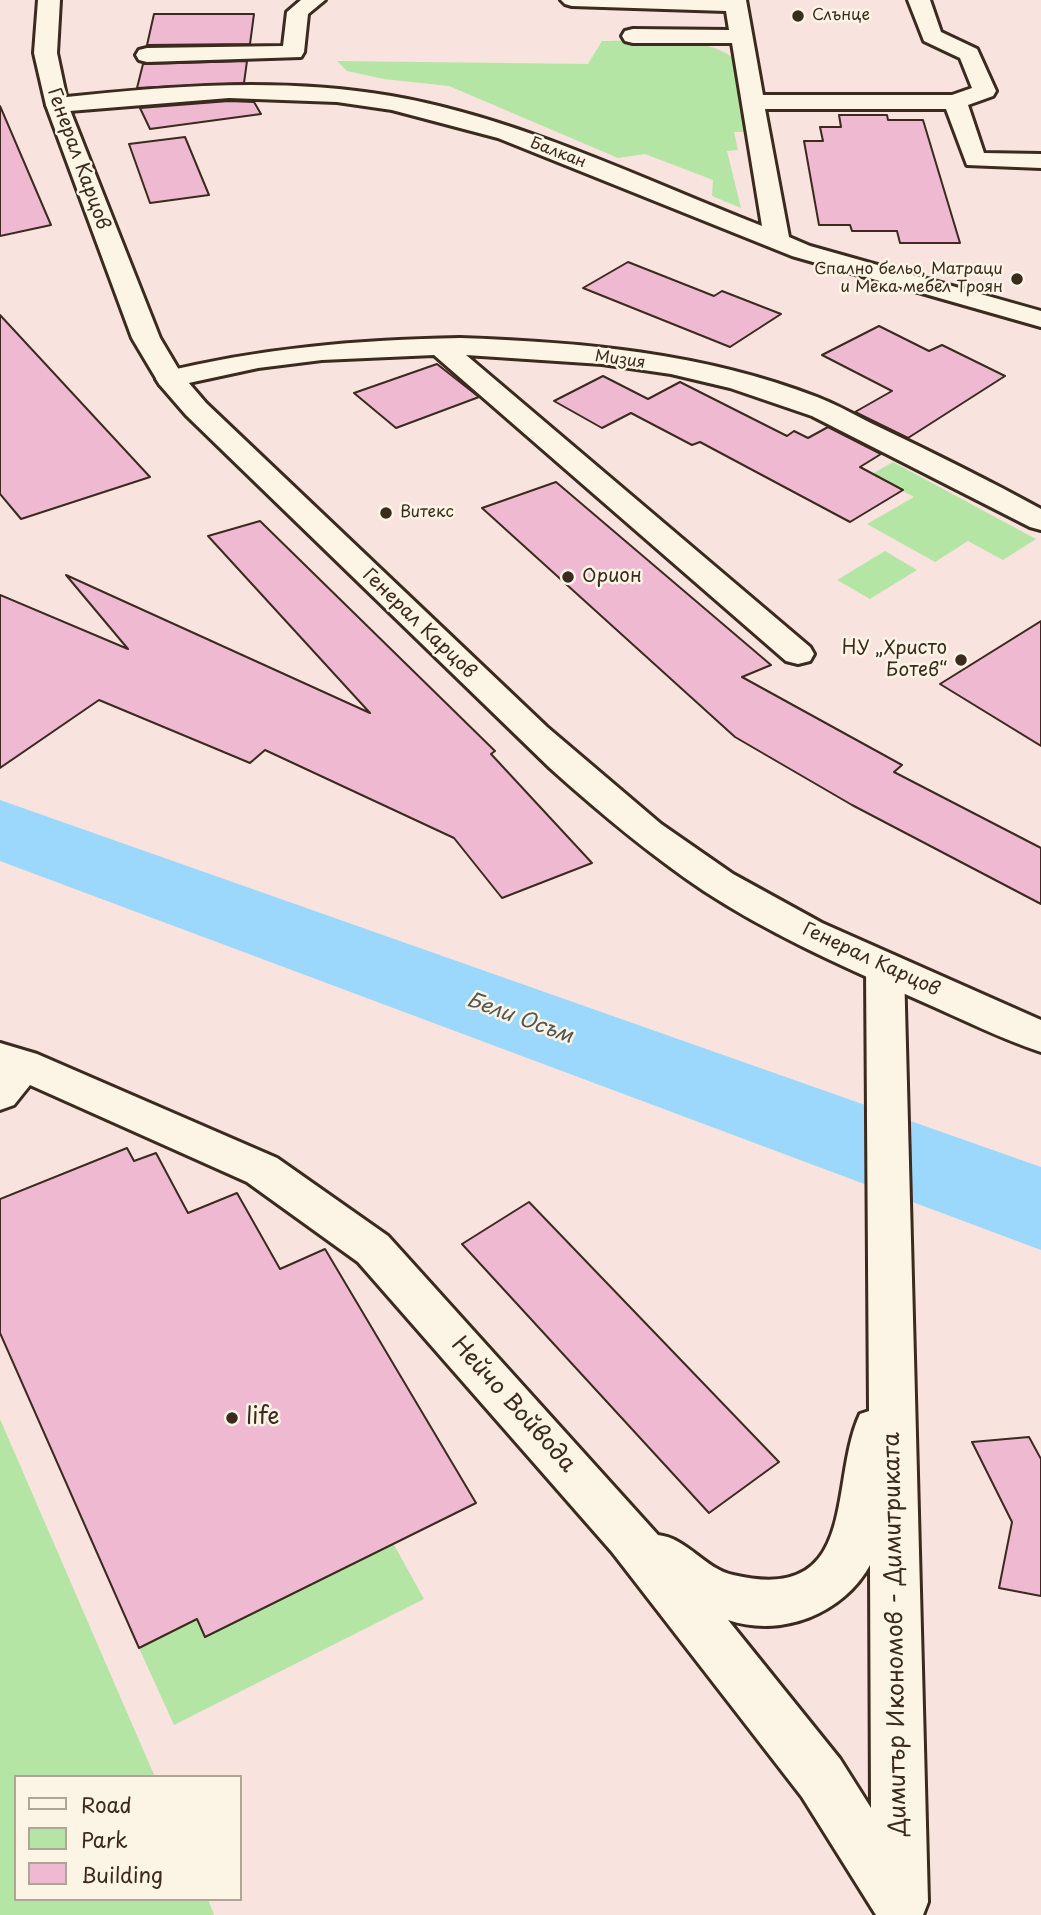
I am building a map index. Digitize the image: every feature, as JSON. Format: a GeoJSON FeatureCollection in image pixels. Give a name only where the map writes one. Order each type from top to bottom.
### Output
{"type":"FeatureCollection","features":[{"type":"Feature","properties":{"kind":"street","name":"Генерал Карцов"},"geometry":{"type":"LineString","coordinates":[[49,0],[43,31],[46,68],[57,105],[146,338],[170,379],[196,409],[572,768],[678,855],[762,909],[1041,1037]]}},
{"type":"Feature","properties":{"kind":"street"},"geometry":{"type":"LineString","coordinates":[[147,55],[293,52],[298,12],[314,0]]}},
{"type":"Feature","properties":{"kind":"street"},"geometry":{"type":"LineString","coordinates":[[572,0],[736,3],[777,242]]}},
{"type":"Feature","properties":{"kind":"street"},"geometry":{"type":"LineString","coordinates":[[754,102],[955,102],[985,91],[969,54],[932,36],[919,0]]}},
{"type":"Feature","properties":{"kind":"street"},"geometry":{"type":"LineString","coordinates":[[632,36],[742,37]]}},
{"type":"Feature","properties":{"kind":"street","name":"Балкан"},"geometry":{"type":"LineString","coordinates":[[57,105],[177,92],[257,90],[331,93],[398,103],[506,134],[777,242],[851,267],[1041,319]]}},
{"type":"Feature","properties":{"kind":"street"},"geometry":{"type":"LineString","coordinates":[[955,102],[975,160],[1041,161]]}},
{"type":"Feature","properties":{"kind":"street"},"geometry":{"type":"LineString","coordinates":[[441,347],[798,654]]}},
{"type":"Feature","properties":{"kind":"street","name":"Мизия"},"geometry":{"type":"LineString","coordinates":[[170,379],[256,361],[312,353],[441,347],[527,349],[594,355],[750,385],[800,400],[917,456],[1041,521]]}},
{"type":"Feature","properties":{"kind":"street","name":"Димитър Икономов - Димитриката"},"geometry":{"type":"LineString","coordinates":[[886,968],[902,1908]]}},
{"type":"Feature","properties":{"kind":"street","name":"Нейчо Войвода"},"geometry":{"type":"LineString","coordinates":[[8,1072],[262,1170],[373,1249],[629,1535],[821,1778],[902,1908]]}},
{"type":"Feature","properties":{"kind":"street","name":"Димитър Икономов - Димитриката"},"geometry":{"type":"LineString","coordinates":[[629,1535],[711,1591],[737,1601],[764,1604],[790,1601],[817,1590],[837,1573],[852,1551],[892,1352]]}},
{"type":"Feature","properties":{"kind":"green space"},"geometry":{"type":"Polygon","coordinates":[[[654,40],[694,43],[712,47],[738,63],[745,86],[752,132],[734,132],[738,150],[727,151],[741,208],[712,196],[713,180],[645,154],[618,158],[449,86],[384,79],[347,71],[337,61],[588,64],[602,41],[654,40]]]}},
{"type":"Feature","properties":{"kind":"green space"},"geometry":{"type":"Polygon","coordinates":[[[893,462],[1036,539],[1003,560],[968,541],[935,562],[867,524],[914,497],[872,474],[893,462]]]}},
{"type":"Feature","properties":{"kind":"green space"},"geometry":{"type":"Polygon","coordinates":[[[885,551],[917,570],[870,599],[837,580],[885,551]]]}},
{"type":"Feature","properties":{"kind":"green space"},"geometry":{"type":"Polygon","coordinates":[[[0,1419],[154,1775],[14,1775],[14,1901],[209,1901],[214,1915],[0,1915],[0,1419]]]}},
{"type":"Feature","properties":{"kind":"green space"},"geometry":{"type":"Polygon","coordinates":[[[393,1543],[424,1599],[174,1725],[139,1648],[197,1619],[393,1543]]]}},
{"type":"Feature","properties":{"kind":"building"},"geometry":{"type":"Polygon","coordinates":[[[154,14],[254,14],[250,44],[147,45],[154,14]]]}},
{"type":"Feature","properties":{"kind":"building"},"geometry":{"type":"Polygon","coordinates":[[[247,61],[244,83],[137,88],[143,64],[247,61]]]}},
{"type":"Feature","properties":{"kind":"building"},"geometry":{"type":"Polygon","coordinates":[[[229,101],[254,102],[261,114],[150,129],[140,108],[229,101]]]}},
{"type":"Feature","properties":{"kind":"building"},"geometry":{"type":"Polygon","coordinates":[[[0,106],[51,225],[0,236],[0,106]]]}},
{"type":"Feature","properties":{"kind":"building"},"geometry":{"type":"Polygon","coordinates":[[[839,115],[887,115],[888,120],[923,120],[960,243],[900,243],[897,231],[852,231],[850,225],[819,225],[804,141],[823,141],[820,127],[841,127],[839,115]]]}},
{"type":"Feature","properties":{"kind":"building"},"geometry":{"type":"Polygon","coordinates":[[[185,137],[209,195],[150,203],[129,144],[185,137]]]}},
{"type":"Feature","properties":{"kind":"building"},"geometry":{"type":"Polygon","coordinates":[[[628,262],[714,296],[722,291],[781,314],[730,347],[583,288],[628,262]]]}},
{"type":"Feature","properties":{"kind":"building"},"geometry":{"type":"Polygon","coordinates":[[[0,315],[150,477],[21,519],[0,494],[0,315]]]}},
{"type":"Feature","properties":{"kind":"building"},"geometry":{"type":"Polygon","coordinates":[[[879,326],[929,351],[942,345],[1005,376],[908,438],[855,412],[892,391],[822,355],[879,326]]]}},
{"type":"Feature","properties":{"kind":"building"},"geometry":{"type":"Polygon","coordinates":[[[437,364],[479,397],[396,428],[354,393],[437,364]]]}},
{"type":"Feature","properties":{"kind":"building"},"geometry":{"type":"Polygon","coordinates":[[[603,376],[648,399],[680,382],[787,436],[794,431],[808,438],[828,427],[881,454],[860,467],[903,490],[850,522],[700,442],[692,445],[631,413],[602,428],[554,401],[603,376]]]}},
{"type":"Feature","properties":{"kind":"building"},"geometry":{"type":"Polygon","coordinates":[[[556,482],[771,665],[742,677],[902,765],[894,772],[1041,848],[1041,904],[852,805],[735,737],[482,508],[556,482]]]}},
{"type":"Feature","properties":{"kind":"building"},"geometry":{"type":"Polygon","coordinates":[[[260,521],[495,751],[491,754],[592,863],[502,898],[454,838],[265,750],[250,763],[99,700],[0,768],[0,595],[128,649],[66,575],[370,713],[208,536],[260,521]]]}},
{"type":"Feature","properties":{"kind":"building"},"geometry":{"type":"Polygon","coordinates":[[[1041,621],[1041,746],[940,684],[1041,621]]]}},
{"type":"Feature","properties":{"kind":"building","name":"life"},"geometry":{"type":"Polygon","coordinates":[[[127,1148],[134,1161],[156,1153],[188,1213],[237,1193],[280,1269],[325,1249],[476,1503],[205,1637],[197,1619],[139,1648],[0,1333],[0,1199],[127,1148]]]}},
{"type":"Feature","properties":{"kind":"building"},"geometry":{"type":"Polygon","coordinates":[[[529,1202],[779,1462],[709,1513],[462,1244],[529,1202]]]}},
{"type":"Feature","properties":{"kind":"building"},"geometry":{"type":"Polygon","coordinates":[[[1029,1437],[1041,1459],[1041,1596],[999,1588],[1012,1522],[972,1442],[1029,1437]]]}},
{"type":"Feature","properties":{"kind":"waterway","name":"Бели Осъм"},"geometry":{"type":"LineString","coordinates":[[0,829],[1041,1209]]}},
{"type":"Feature","properties":{"kind":"place","name":"Слънце"},"geometry":{"type":"Point","coordinates":[798,16]}},
{"type":"Feature","properties":{"kind":"place","name":"Спално бельо, Матраци и Мека мебел Троян"},"geometry":{"type":"Point","coordinates":[1017,279]}},
{"type":"Feature","properties":{"kind":"place","name":"Витекс"},"geometry":{"type":"Point","coordinates":[386,513]}},
{"type":"Feature","properties":{"kind":"place","name":"Орион"},"geometry":{"type":"Point","coordinates":[568,577]}},
{"type":"Feature","properties":{"kind":"place","name":"НУ „Христо Ботев“"},"geometry":{"type":"Point","coordinates":[961,660]}},
{"type":"Feature","properties":{"kind":"place","name":"life"},"geometry":{"type":"Point","coordinates":[232,1418]}}]}
